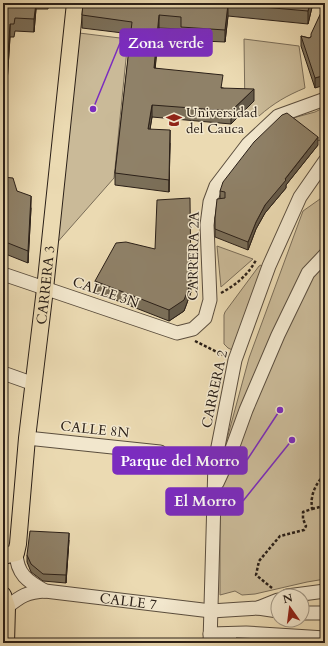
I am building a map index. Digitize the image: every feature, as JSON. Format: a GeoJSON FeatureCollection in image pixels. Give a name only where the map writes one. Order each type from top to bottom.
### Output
{"type":"FeatureCollection","features":[{"type":"Feature","properties":{"kind":"main road","name":"CARRERA 3"},"geometry":{"type":"LineString","coordinates":[[7,552],[27,438],[34,384],[75,3]]}},
{"type":"Feature","properties":{"kind":"main road"},"geometry":{"type":"LineString","coordinates":[[5,601],[6,643]]}},
{"type":"Feature","properties":{"kind":"street","name":"CARRERA 2A"},"geometry":{"type":"LineString","coordinates":[[177,333],[193,330],[205,318],[210,300],[207,225],[210,202],[216,186],[248,144],[278,116],[325,99]]}},
{"type":"Feature","properties":{"kind":"street","name":"CARRERA 2"},"geometry":{"type":"LineString","coordinates":[[210,638],[215,462],[235,360],[268,266],[300,197],[325,161]]}},
{"type":"Feature","properties":{"kind":"street"},"geometry":{"type":"LineString","coordinates":[[214,491],[229,457],[249,403],[298,293],[308,272],[325,255]]}},
{"type":"Feature","properties":{"kind":"street","name":"CALLE 3N"},"geometry":{"type":"LineString","coordinates":[[3,274],[177,333]]}},
{"type":"Feature","properties":{"kind":"street"},"geometry":{"type":"LineString","coordinates":[[3,373],[34,384]]}},
{"type":"Feature","properties":{"kind":"street","name":"CALLE 8N"},"geometry":{"type":"LineString","coordinates":[[27,438],[160,452]]}},
{"type":"Feature","properties":{"kind":"street","name":"CALLE 7"},"geometry":{"type":"LineString","coordinates":[[7,552],[17,563],[21,573],[31,583],[45,591]]}},
{"type":"Feature","properties":{"kind":"street","name":"CALLE 7"},"geometry":{"type":"LineString","coordinates":[[5,601],[31,592],[45,591],[211,611],[258,608]]}},
{"type":"Feature","properties":{"kind":"street"},"geometry":{"type":"LineString","coordinates":[[310,593],[325,591]]}},
{"type":"Feature","properties":{"kind":"street"},"geometry":{"type":"LineString","coordinates":[[258,608],[270,602]]}},
{"type":"Feature","properties":{"kind":"street"},"geometry":{"type":"LineString","coordinates":[[258,608],[270,610]]}},
{"type":"Feature","properties":{"kind":"street"},"geometry":{"type":"LineString","coordinates":[[310,613],[325,613]]}},
{"type":"Feature","properties":{"kind":"street"},"geometry":{"type":"LineString","coordinates":[[210,638],[246,633],[308,640],[325,638]]}},
{"type":"Feature","properties":{"kind":"path"},"geometry":{"type":"LineString","coordinates":[[210,300],[233,286],[251,270],[258,257]]}},
{"type":"Feature","properties":{"kind":"path"},"geometry":{"type":"LineString","coordinates":[[177,333],[235,360]]}},
{"type":"Feature","properties":{"kind":"path"},"geometry":{"type":"LineString","coordinates":[[160,452],[215,462]]}},
{"type":"Feature","properties":{"kind":"path"},"geometry":{"type":"LineString","coordinates":[[312,508],[313,493],[317,484],[325,474]]}},
{"type":"Feature","properties":{"kind":"path"},"geometry":{"type":"LineString","coordinates":[[271,588],[256,575],[259,561],[280,536],[304,530],[306,526],[303,519],[303,512],[312,508],[320,508],[325,505]]}},
{"type":"Feature","properties":{"kind":"shaded area"},"geometry":{"type":"Polygon","coordinates":[[[71,32],[128,39],[114,178],[55,245],[71,32]]]}},
{"type":"Feature","properties":{"kind":"shaded area"},"geometry":{"type":"Polygon","coordinates":[[[244,39],[299,46],[305,88],[280,100],[259,116],[245,114],[244,39]]]}},
{"type":"Feature","properties":{"kind":"shaded area"},"geometry":{"type":"Polygon","coordinates":[[[325,107],[325,134],[319,141],[293,118],[315,112],[325,107]]]}},
{"type":"Feature","properties":{"kind":"shaded area"},"geometry":{"type":"Polygon","coordinates":[[[325,193],[325,579],[281,588],[270,588],[270,591],[255,594],[242,595],[235,591],[220,595],[221,461],[249,358],[303,211],[320,199],[325,193]]]}},
{"type":"Feature","properties":{"kind":"shaded area"},"geometry":{"type":"Polygon","coordinates":[[[217,246],[253,259],[221,287],[217,246]]]}},
{"type":"Feature","properties":{"kind":"shaded area"},"geometry":{"type":"Polygon","coordinates":[[[261,265],[261,272],[239,353],[228,348],[224,344],[224,315],[261,265]]]}},
{"type":"Feature","properties":{"kind":"building"},"geometry":{"type":"Polygon","coordinates":[[[3,3],[36,3],[34,19],[15,18],[14,24],[10,24],[6,86],[3,86],[3,3]]]}},
{"type":"Feature","properties":{"kind":"building"},"geometry":{"type":"Polygon","coordinates":[[[83,3],[310,3],[308,11],[228,4],[225,30],[181,27],[181,17],[159,15],[154,68],[223,75],[221,88],[254,89],[231,111],[152,105],[148,129],[170,130],[169,180],[115,173],[132,22],[82,15],[83,3]]]}},
{"type":"Feature","properties":{"kind":"building"},"geometry":{"type":"Polygon","coordinates":[[[325,4],[325,75],[315,78],[301,36],[311,37],[325,4]]]}},
{"type":"Feature","properties":{"kind":"building"},"geometry":{"type":"Polygon","coordinates":[[[287,113],[318,137],[265,205],[248,242],[215,229],[217,199],[225,198],[225,192],[220,191],[223,182],[254,142],[282,115],[287,113]]]}},
{"type":"Feature","properties":{"kind":"building"},"geometry":{"type":"Polygon","coordinates":[[[3,177],[13,178],[17,191],[31,196],[28,251],[3,241],[3,177]]]}},
{"type":"Feature","properties":{"kind":"building"},"geometry":{"type":"Polygon","coordinates":[[[190,198],[191,282],[184,300],[169,310],[95,281],[116,243],[126,242],[155,249],[157,200],[190,198]]]}},
{"type":"Feature","properties":{"kind":"building"},"geometry":{"type":"Polygon","coordinates":[[[30,531],[69,533],[66,575],[43,574],[31,564],[27,555],[30,531]]]}},
{"type":"Feature","properties":{"kind":"building"},"geometry":{"type":"Polygon","coordinates":[[[236,638],[325,641],[325,643],[236,643],[236,638]]]}},
{"type":"Feature","properties":{"kind":"place","name":"Zona verde"},"geometry":{"type":"Point","coordinates":[93,109]}},
{"type":"Feature","properties":{"kind":"place","name":"Universidad del Cauca"},"geometry":{"type":"Point","coordinates":[174,120]}},
{"type":"Feature","properties":{"kind":"place","name":"Parque del Morro"},"geometry":{"type":"Point","coordinates":[280,410]}},
{"type":"Feature","properties":{"kind":"place","name":"El Morro"},"geometry":{"type":"Point","coordinates":[292,440]}}]}
